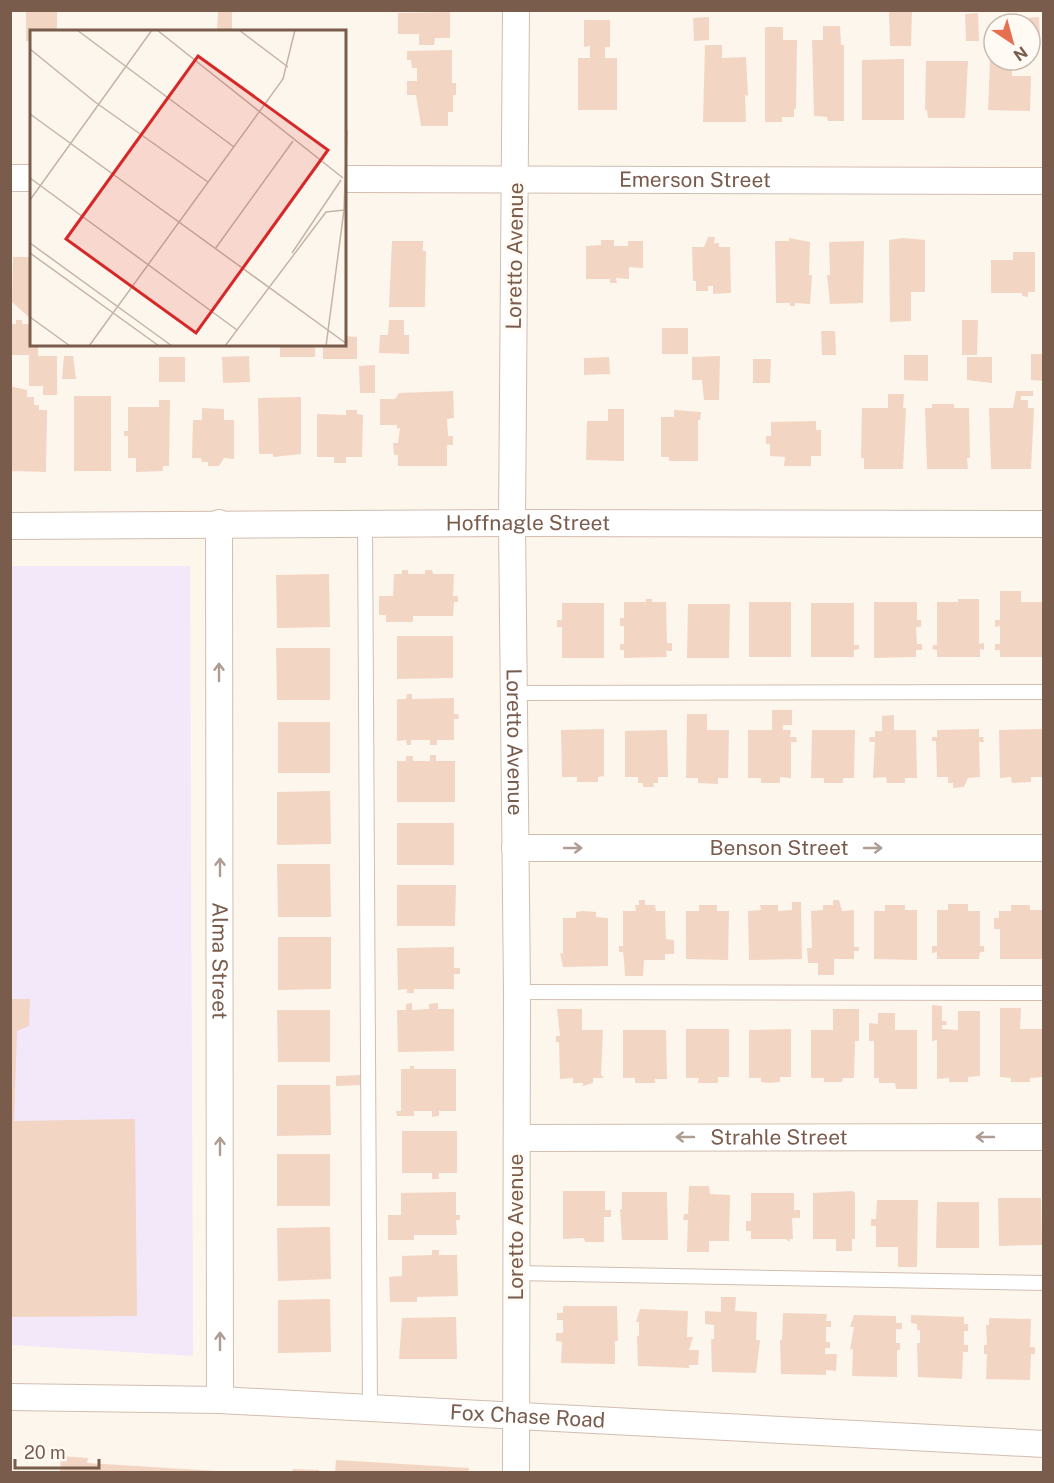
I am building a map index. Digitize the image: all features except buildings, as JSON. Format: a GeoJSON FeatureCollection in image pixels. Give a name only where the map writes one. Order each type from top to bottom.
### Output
{"type":"FeatureCollection","features":[{"type":"Feature","properties":{"kind":"street","name":"Loretto Avenue"},"geometry":{"type":"LineString","coordinates":[[516,10],[512,522],[517,1138],[515,1273],[518,1415],[516,1473]]}},
{"type":"Feature","properties":{"kind":"street"},"geometry":{"type":"LineString","coordinates":[[10,178],[30,178]]}},
{"type":"Feature","properties":{"kind":"street","name":"Emerson Street"},"geometry":{"type":"LineString","coordinates":[[346,179],[1044,181]]}},
{"type":"Feature","properties":{"kind":"street","name":"Hoffnagle Street"},"geometry":{"type":"LineString","coordinates":[[10,525],[512,522],[1044,524]]}},
{"type":"Feature","properties":{"kind":"street","name":"Alma Street"},"geometry":{"type":"LineString","coordinates":[[219,523],[220,1400]]}},
{"type":"Feature","properties":{"kind":"street","name":"Benson Street"},"geometry":{"type":"LineString","coordinates":[[515,849],[1044,848]]}},
{"type":"Feature","properties":{"kind":"street","name":"Strahle Street"},"geometry":{"type":"LineString","coordinates":[[517,1138],[1044,1137]]}},
{"type":"Feature","properties":{"kind":"street","name":"Fox Chase Road"},"geometry":{"type":"LineString","coordinates":[[10,1397],[220,1400],[1044,1444]]}},
{"type":"Feature","properties":{"kind":"lane"},"geometry":{"type":"LineString","coordinates":[[365,523],[370,1407]]}},
{"type":"Feature","properties":{"kind":"lane"},"geometry":{"type":"LineString","coordinates":[[514,693],[1044,692]]}},
{"type":"Feature","properties":{"kind":"lane"},"geometry":{"type":"LineString","coordinates":[[516,992],[1044,993]]}},
{"type":"Feature","properties":{"kind":"lane"},"geometry":{"type":"LineString","coordinates":[[515,1273],[1044,1282]]}},
{"type":"Feature","properties":{"kind":"shaded area"},"geometry":{"type":"Polygon","coordinates":[[[10,566],[190,566],[193,1356],[11,1345],[10,566]]]}}]}
